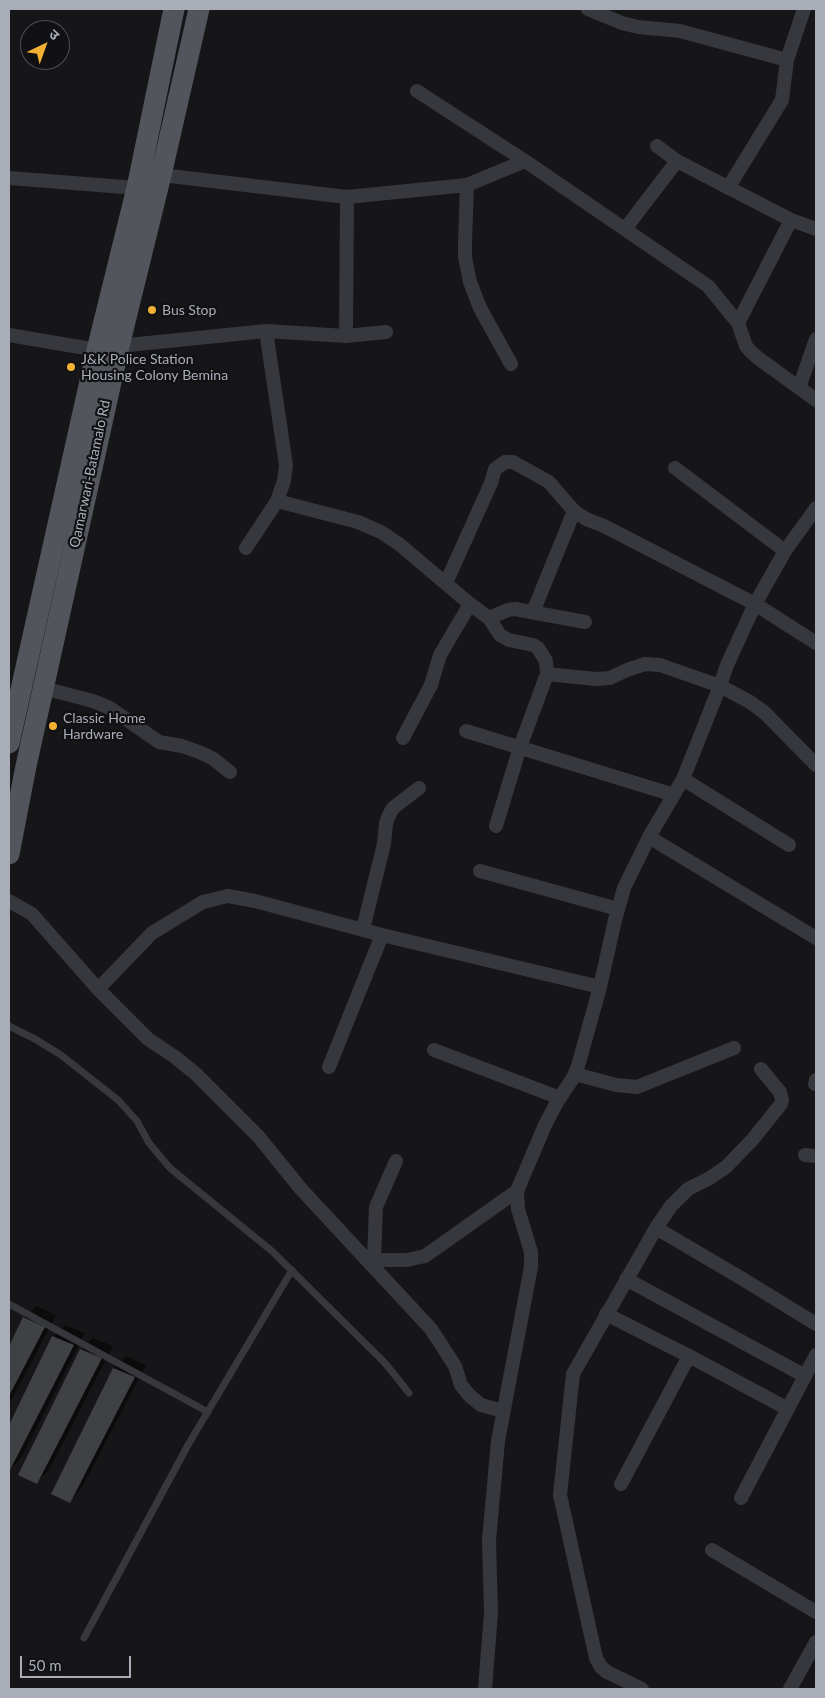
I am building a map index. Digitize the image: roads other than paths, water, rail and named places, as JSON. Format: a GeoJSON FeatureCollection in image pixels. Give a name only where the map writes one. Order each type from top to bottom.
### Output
{"type":"FeatureCollection","features":[{"type":"Feature","properties":{"kind":"main road","name":"Qamarwari-Batamalo Rd"},"geometry":{"type":"LineString","coordinates":[[9,744],[97,350],[137,188],[174,9]]}},
{"type":"Feature","properties":{"kind":"main road","name":"Qamarwari-Batamalo Rd"},"geometry":{"type":"LineString","coordinates":[[9,854],[43,688],[119,346],[199,9]]}},
{"type":"Feature","properties":{"kind":"street"},"geometry":{"type":"LineString","coordinates":[[588,9],[622,23],[638,27],[680,31],[787,60]]}},
{"type":"Feature","properties":{"kind":"street"},"geometry":{"type":"LineString","coordinates":[[728,188],[778,108],[784,90],[784,73],[787,60],[804,9]]}},
{"type":"Feature","properties":{"kind":"street"},"geometry":{"type":"LineString","coordinates":[[417,91],[525,161],[708,286],[738,324],[746,346],[750,351],[816,400]]}},
{"type":"Feature","properties":{"kind":"street"},"geometry":{"type":"LineString","coordinates":[[657,146],[677,161],[728,188],[792,220],[816,229]]}},
{"type":"Feature","properties":{"kind":"street"},"geometry":{"type":"LineString","coordinates":[[161,175],[347,197],[467,185],[525,161]]}},
{"type":"Feature","properties":{"kind":"street"},"geometry":{"type":"LineString","coordinates":[[625,229],[677,161]]}},
{"type":"Feature","properties":{"kind":"street"},"geometry":{"type":"LineString","coordinates":[[9,178],[137,188]]}},
{"type":"Feature","properties":{"kind":"street"},"geometry":{"type":"LineString","coordinates":[[467,185],[465,243],[470,282],[480,308],[511,364]]}},
{"type":"Feature","properties":{"kind":"street"},"geometry":{"type":"LineString","coordinates":[[346,336],[347,197]]}},
{"type":"Feature","properties":{"kind":"street"},"geometry":{"type":"LineString","coordinates":[[738,324],[792,220]]}},
{"type":"Feature","properties":{"kind":"street"},"geometry":{"type":"LineString","coordinates":[[119,346],[266,330],[346,336],[386,332]]}},
{"type":"Feature","properties":{"kind":"street"},"geometry":{"type":"LineString","coordinates":[[246,548],[277,501],[284,482],[286,465],[266,330]]}},
{"type":"Feature","properties":{"kind":"street"},"geometry":{"type":"LineString","coordinates":[[9,335],[97,350]]}},
{"type":"Feature","properties":{"kind":"street"},"geometry":{"type":"LineString","coordinates":[[799,388],[816,339]]}},
{"type":"Feature","properties":{"kind":"street"},"geometry":{"type":"LineString","coordinates":[[446,583],[491,484],[495,469],[505,462],[513,462],[549,482],[574,512],[755,604],[816,643]]}},
{"type":"Feature","properties":{"kind":"street"},"geometry":{"type":"LineString","coordinates":[[675,468],[785,551]]}},
{"type":"Feature","properties":{"kind":"street"},"geometry":{"type":"LineString","coordinates":[[277,501],[358,522],[381,532],[399,544],[489,618],[504,638],[538,648],[546,661],[547,674],[520,747],[496,826]]}},
{"type":"Feature","properties":{"kind":"street"},"geometry":{"type":"LineString","coordinates":[[485,1689],[490,1613],[489,1540],[498,1441],[531,1267],[531,1252],[518,1209],[517,1191],[545,1125],[575,1074],[600,988],[624,888],[649,837],[683,779],[727,665],[755,604],[785,551],[816,508]]}},
{"type":"Feature","properties":{"kind":"street"},"geometry":{"type":"LineString","coordinates":[[533,612],[574,512]]}},
{"type":"Feature","properties":{"kind":"street"},"geometry":{"type":"LineString","coordinates":[[403,738],[431,685],[440,655],[470,604]]}},
{"type":"Feature","properties":{"kind":"street"},"geometry":{"type":"LineString","coordinates":[[489,618],[508,610],[533,612],[585,622]]}},
{"type":"Feature","properties":{"kind":"street"},"geometry":{"type":"LineString","coordinates":[[547,674],[596,680],[610,678],[644,664],[660,665],[720,686],[750,702],[765,713],[816,764]]}},
{"type":"Feature","properties":{"kind":"street"},"geometry":{"type":"LineString","coordinates":[[43,688],[92,701],[110,708],[159,742],[182,746],[199,752],[212,758],[230,772]]}},
{"type":"Feature","properties":{"kind":"street"},"geometry":{"type":"LineString","coordinates":[[466,731],[674,795]]}},
{"type":"Feature","properties":{"kind":"street"},"geometry":{"type":"LineString","coordinates":[[683,779],[789,844]]}},
{"type":"Feature","properties":{"kind":"street"},"geometry":{"type":"LineString","coordinates":[[363,930],[384,844],[389,814],[393,808],[419,788]]}},
{"type":"Feature","properties":{"kind":"street"},"geometry":{"type":"LineString","coordinates":[[649,837],[816,938]]}},
{"type":"Feature","properties":{"kind":"street"},"geometry":{"type":"LineString","coordinates":[[480,872],[618,909]]}},
{"type":"Feature","properties":{"kind":"street"},"geometry":{"type":"LineString","coordinates":[[98,989],[152,934],[203,902],[228,896],[255,901],[382,935],[600,988]]}},
{"type":"Feature","properties":{"kind":"street"},"geometry":{"type":"LineString","coordinates":[[9,901],[32,914],[42,923],[98,989],[148,1039],[196,1074],[258,1136],[301,1189],[371,1260],[431,1329],[455,1366],[461,1385],[470,1396],[481,1405],[503,1411]]}},
{"type":"Feature","properties":{"kind":"street"},"geometry":{"type":"LineString","coordinates":[[328,1067],[382,935]]}},
{"type":"Feature","properties":{"kind":"street"},"geometry":{"type":"LineString","coordinates":[[575,1074],[616,1085],[637,1086],[734,1048]]}},
{"type":"Feature","properties":{"kind":"street"},"geometry":{"type":"LineString","coordinates":[[434,1050],[560,1098]]}},
{"type":"Feature","properties":{"kind":"street"},"geometry":{"type":"LineString","coordinates":[[642,1689],[607,1672],[601,1667],[596,1658],[560,1495],[573,1374],[656,1228],[679,1198],[688,1189],[710,1178],[726,1166],[753,1139],[778,1109],[782,1095],[761,1069]]}},
{"type":"Feature","properties":{"kind":"street"},"geometry":{"type":"LineString","coordinates":[[371,1260],[376,1207],[396,1161]]}},
{"type":"Feature","properties":{"kind":"street"},"geometry":{"type":"LineString","coordinates":[[371,1260],[407,1260],[426,1256],[517,1191]]}},
{"type":"Feature","properties":{"kind":"street"},"geometry":{"type":"LineString","coordinates":[[656,1228],[816,1324]]}},
{"type":"Feature","properties":{"kind":"street"},"geometry":{"type":"LineString","coordinates":[[626,1279],[805,1376]]}},
{"type":"Feature","properties":{"kind":"street"},"geometry":{"type":"LineString","coordinates":[[606,1314],[690,1356],[788,1409]]}},
{"type":"Feature","properties":{"kind":"street"},"geometry":{"type":"LineString","coordinates":[[740,1498],[816,1355]]}},
{"type":"Feature","properties":{"kind":"street"},"geometry":{"type":"LineString","coordinates":[[621,1484],[690,1356]]}},
{"type":"Feature","properties":{"kind":"street"},"geometry":{"type":"LineString","coordinates":[[712,1550],[816,1612]]}},
{"type":"Feature","properties":{"kind":"street"},"geometry":{"type":"LineString","coordinates":[[790,1689],[816,1642]]}},
{"type":"Feature","properties":{"kind":"lane"},"geometry":{"type":"LineString","coordinates":[[9,1026],[61,1055],[118,1100],[137,1121],[149,1143],[170,1168],[273,1252],[385,1364],[409,1393]]}},
{"type":"Feature","properties":{"kind":"lane"},"geometry":{"type":"LineString","coordinates":[[84,1638],[208,1412],[292,1270]]}},
{"type":"Feature","properties":{"kind":"lane"},"geometry":{"type":"LineString","coordinates":[[9,1304],[208,1412]]}},
{"type":"Feature","properties":{"kind":"place","name":"Bus Stop"},"geometry":{"type":"Point","coordinates":[152,310]}},
{"type":"Feature","properties":{"kind":"place","name":"J&K Police Station Housing Colony Bemina"},"geometry":{"type":"Point","coordinates":[71,367]}},
{"type":"Feature","properties":{"kind":"place","name":"Classic Home Hardware"},"geometry":{"type":"Point","coordinates":[53,726]}}]}
